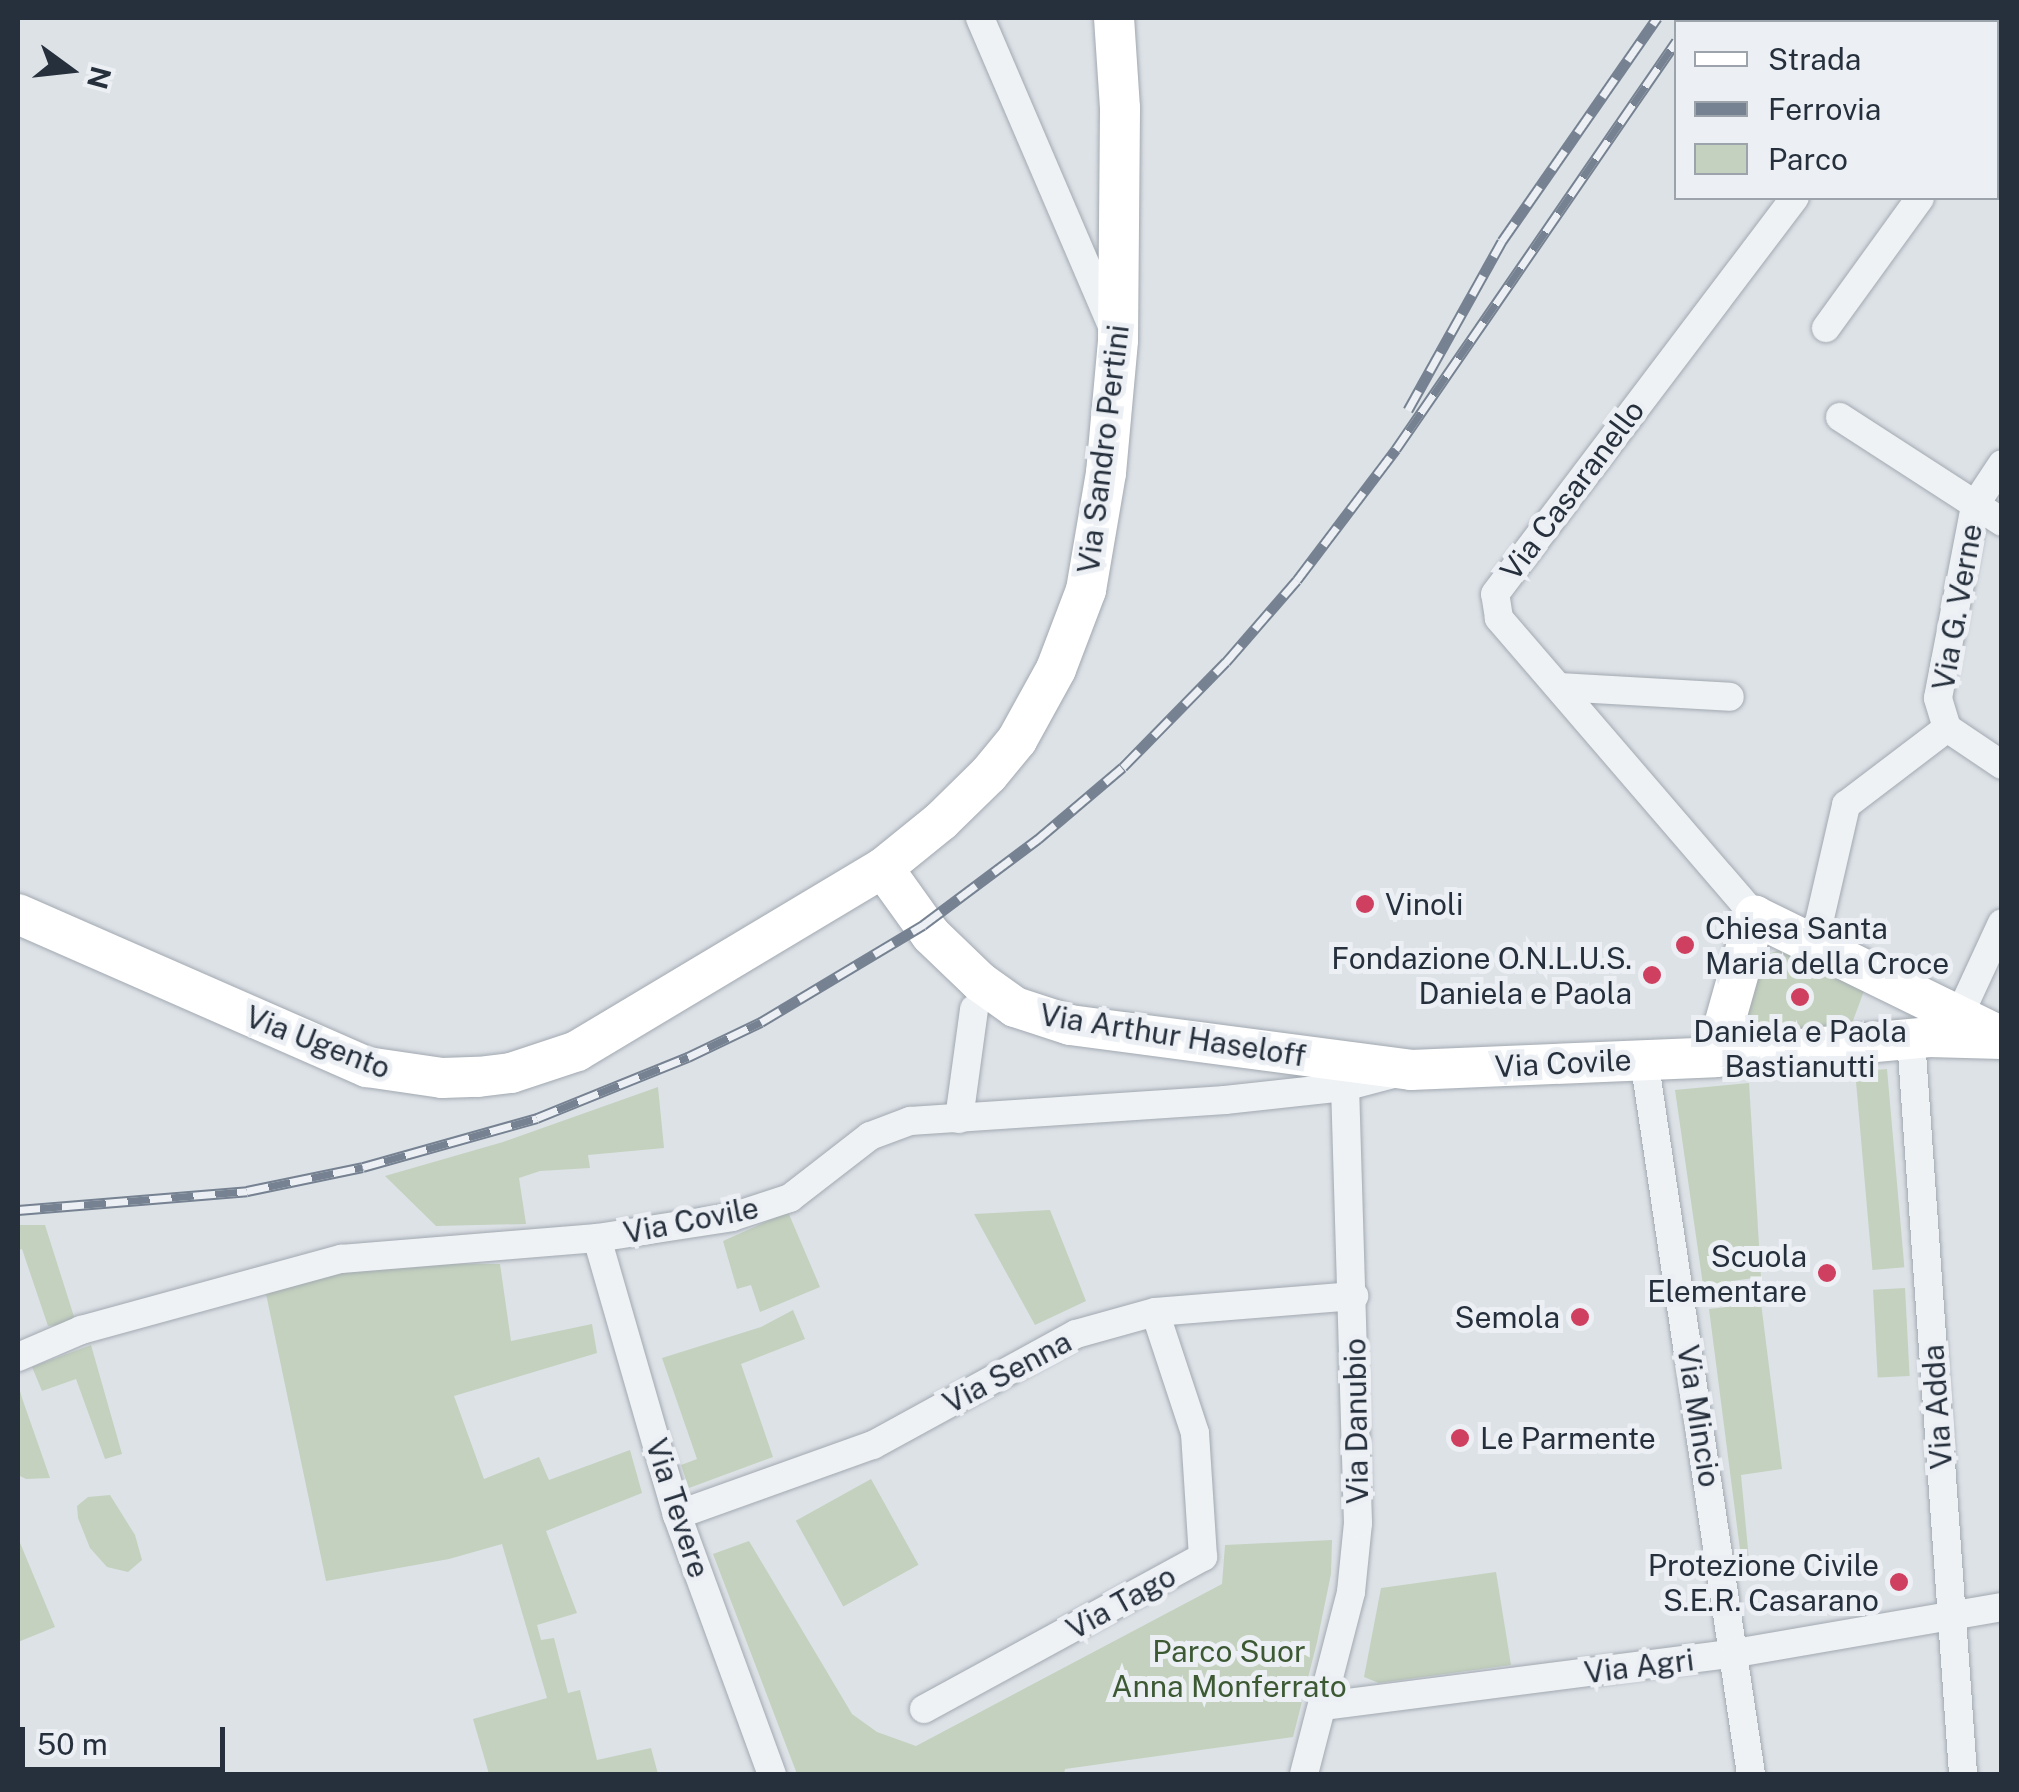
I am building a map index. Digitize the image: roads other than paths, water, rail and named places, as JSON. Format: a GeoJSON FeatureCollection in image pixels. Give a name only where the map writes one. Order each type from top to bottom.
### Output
{"type":"FeatureCollection","features":[{"type":"Feature","properties":{"kind":"street"},"geometry":{"type":"LineString","coordinates":[[980,18],[1118,340]]}},
{"type":"Feature","properties":{"kind":"street","name":"Via Sandro Pertini"},"geometry":{"type":"LineString","coordinates":[[883,868],[990,774],[1017,740],[1056,669],[1086,590],[1094,552],[1118,340],[1120,108],[1114,18]]}},
{"type":"Feature","properties":{"kind":"street","name":"Via Casaranello"},"geometry":{"type":"LineString","coordinates":[[1756,916],[1494,608],[1500,582],[1794,200]]}},
{"type":"Feature","properties":{"kind":"street"},"geometry":{"type":"LineString","coordinates":[[1826,328],[1919,200]]}},
{"type":"Feature","properties":{"kind":"street"},"geometry":{"type":"LineString","coordinates":[[1840,417],[2002,522]]}},
{"type":"Feature","properties":{"kind":"street","name":"Via G. Verne"},"geometry":{"type":"LineString","coordinates":[[1814,944],[1846,805],[1947,728],[1938,698],[1975,504],[2002,464]]}},
{"type":"Feature","properties":{"kind":"street"},"geometry":{"type":"LineString","coordinates":[[1559,687],[1730,697]]}},
{"type":"Feature","properties":{"kind":"street"},"geometry":{"type":"LineString","coordinates":[[1947,728],[2002,765]]}},
{"type":"Feature","properties":{"kind":"street","name":"Via Ugento"},"geometry":{"type":"LineString","coordinates":[[18,914],[367,1067],[442,1078],[478,1077],[511,1073],[576,1051],[883,868]]}},
{"type":"Feature","properties":{"kind":"street","name":"Via Arthur Haseloff"},"geometry":{"type":"LineString","coordinates":[[883,868],[931,935],[956,960],[997,995],[1037,1017],[1345,1075]]}},
{"type":"Feature","properties":{"kind":"street"},"geometry":{"type":"LineString","coordinates":[[1715,1057],[1756,916],[2002,1038]]}},
{"type":"Feature","properties":{"kind":"street"},"geometry":{"type":"LineString","coordinates":[[1959,1016],[2002,923]]}},
{"type":"Feature","properties":{"kind":"street"},"geometry":{"type":"LineString","coordinates":[[1864,1044],[1885,979]]}},
{"type":"Feature","properties":{"kind":"street"},"geometry":{"type":"LineString","coordinates":[[959,1119],[974,1010]]}},
{"type":"Feature","properties":{"kind":"street","name":"Via Covile"},"geometry":{"type":"LineString","coordinates":[[18,1357],[82,1330],[340,1260],[597,1238],[732,1218],[790,1198],[870,1136],[910,1122],[1345,1075],[1715,1057],[1910,1040],[2002,1038]]}},
{"type":"Feature","properties":{"kind":"street","name":"Via Adda"},"geometry":{"type":"LineString","coordinates":[[1910,1040],[1963,1774]]}},
{"type":"Feature","properties":{"kind":"street","name":"Via Mincio"},"geometry":{"type":"LineString","coordinates":[[1644,1059],[1736,1653],[1751,1774]]}},
{"type":"Feature","properties":{"kind":"street","name":"Via Danubio"},"geometry":{"type":"LineString","coordinates":[[1304,1774],[1351,1592],[1358,1523],[1345,1075]]}},
{"type":"Feature","properties":{"kind":"street","name":"Via Tevere"},"geometry":{"type":"LineString","coordinates":[[597,1238],[677,1515],[772,1774]]}},
{"type":"Feature","properties":{"kind":"street","name":"Via Senna"},"geometry":{"type":"LineString","coordinates":[[677,1515],[873,1445],[1076,1334],[1155,1312],[1354,1296]]}},
{"type":"Feature","properties":{"kind":"street","name":"Via Tago"},"geometry":{"type":"LineString","coordinates":[[924,1709],[1203,1557],[1195,1433],[1155,1312]]}},
{"type":"Feature","properties":{"kind":"street","name":"Via Agri"},"geometry":{"type":"LineString","coordinates":[[1324,1706],[1736,1653],[2002,1607]]}},
{"type":"Feature","properties":{"kind":"railway"},"geometry":{"type":"LineString","coordinates":[[1408,410],[1502,241],[1657,18]]}},
{"type":"Feature","properties":{"kind":"railway"},"geometry":{"type":"LineString","coordinates":[[18,1210],[247,1191],[363,1167],[537,1118],[688,1057],[761,1022],[923,925],[1038,839],[1123,767],[1226,662],[1297,580],[1396,449],[1674,44]]}},
{"type":"Feature","properties":{"kind":"place","name":"Vinoli"},"geometry":{"type":"Point","coordinates":[1365,904]}},
{"type":"Feature","properties":{"kind":"place","name":"Chiesa Santa Maria della Croce"},"geometry":{"type":"Point","coordinates":[1685,945]}},
{"type":"Feature","properties":{"kind":"place","name":"Fondazione O.N.L.U.S. Daniela e Paola"},"geometry":{"type":"Point","coordinates":[1652,975]}},
{"type":"Feature","properties":{"kind":"place","name":"Daniela e Paola Bastianutti"},"geometry":{"type":"Point","coordinates":[1800,997]}},
{"type":"Feature","properties":{"kind":"place","name":"Scuola Elementare"},"geometry":{"type":"Point","coordinates":[1827,1273]}},
{"type":"Feature","properties":{"kind":"place","name":"Semola"},"geometry":{"type":"Point","coordinates":[1580,1317]}},
{"type":"Feature","properties":{"kind":"place","name":"Le Parmente"},"geometry":{"type":"Point","coordinates":[1460,1438]}},
{"type":"Feature","properties":{"kind":"place","name":"Protezione Civile S.E.R. Casarano"},"geometry":{"type":"Point","coordinates":[1899,1582]}},
{"type":"Feature","properties":{"kind":"park label","name":"Parco Suor Anna Monferrato"},"geometry":{"type":"Point","coordinates":[1229,1668]}}]}
